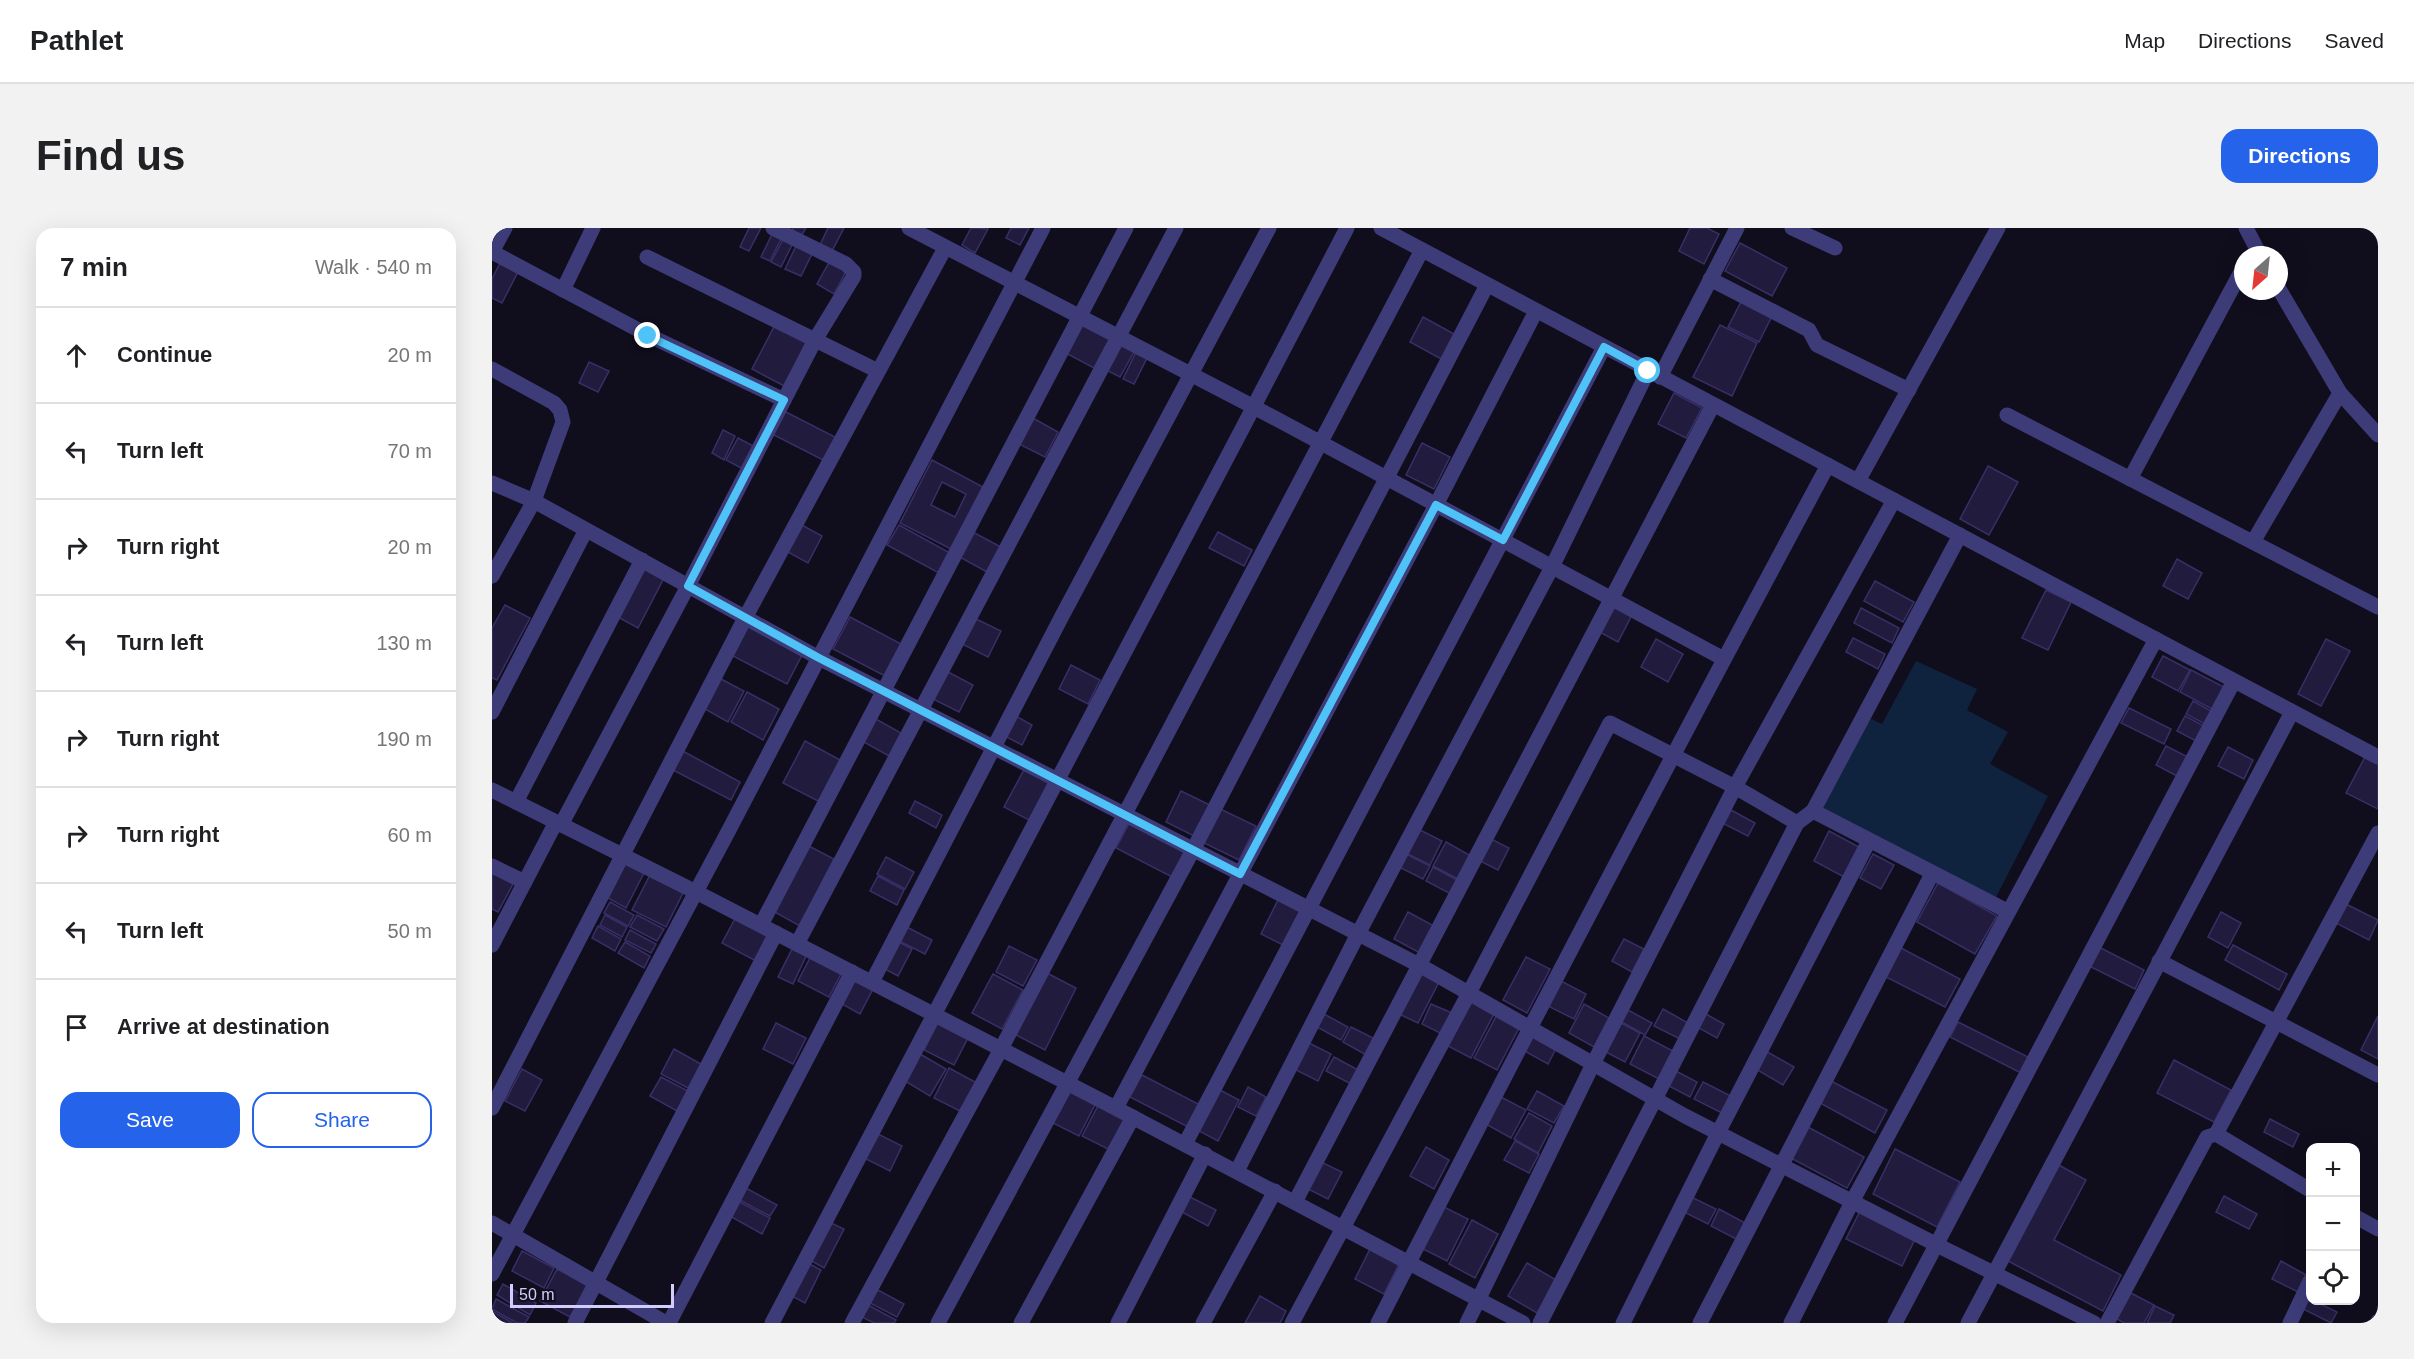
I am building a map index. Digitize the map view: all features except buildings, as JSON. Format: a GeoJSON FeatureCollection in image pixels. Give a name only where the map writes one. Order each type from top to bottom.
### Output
{"type":"FeatureCollection","features":[{"type":"Feature","properties":{"kind":"street"},"geometry":{"type":"LineString","coordinates":[[505,228],[492,252],[648,336],[784,400]]}},
{"type":"Feature","properties":{"kind":"street"},"geometry":{"type":"LineString","coordinates":[[564,290],[593,228]]}},
{"type":"Feature","properties":{"kind":"street"},"geometry":{"type":"LineString","coordinates":[[492,945],[688,586],[815,340],[851,283],[854,272],[846,264],[773,228]]}},
{"type":"Feature","properties":{"kind":"street"},"geometry":{"type":"LineString","coordinates":[[909,228],[1321,442],[1724,659]]}},
{"type":"Feature","properties":{"kind":"street"},"geometry":{"type":"LineString","coordinates":[[492,1274],[696,892],[1042,228]]}},
{"type":"Feature","properties":{"kind":"street"},"geometry":{"type":"LineString","coordinates":[[761,926],[1126,228]]}},
{"type":"Feature","properties":{"kind":"street"},"geometry":{"type":"LineString","coordinates":[[797,944],[1176,228]]}},
{"type":"Feature","properties":{"kind":"street"},"geometry":{"type":"LineString","coordinates":[[872,982],[993,747],[1269,228]]}},
{"type":"Feature","properties":{"kind":"street"},"geometry":{"type":"LineString","coordinates":[[772,1323],[932,1014],[1058,781],[1347,228]]}},
{"type":"Feature","properties":{"kind":"street"},"geometry":{"type":"LineString","coordinates":[[1382,228],[2378,757]]}},
{"type":"Feature","properties":{"kind":"street"},"geometry":{"type":"LineString","coordinates":[[1237,1171],[1358,934],[1654,374],[1737,228]]}},
{"type":"Feature","properties":{"kind":"street"},"geometry":{"type":"LineString","coordinates":[[1792,228],[1835,248]]}},
{"type":"Feature","properties":{"kind":"street"},"geometry":{"type":"LineString","coordinates":[[1858,481],[1998,228]]}},
{"type":"Feature","properties":{"kind":"street"},"geometry":{"type":"LineString","coordinates":[[2246,228],[2253,246]]}},
{"type":"Feature","properties":{"kind":"street"},"geometry":{"type":"LineString","coordinates":[[492,1108],[745,618],[945,248]]}},
{"type":"Feature","properties":{"kind":"street"},"geometry":{"type":"LineString","coordinates":[[852,1323],[1001,1049],[1422,250]]}},
{"type":"Feature","properties":{"kind":"street"},"geometry":{"type":"LineString","coordinates":[[647,257],[878,371]]}},
{"type":"Feature","properties":{"kind":"street"},"geometry":{"type":"LineString","coordinates":[[1710,279],[1809,330],[1817,345],[1909,390]]}},
{"type":"Feature","properties":{"kind":"street"},"geometry":{"type":"LineString","coordinates":[[938,1323],[1192,849],[1487,285]]}},
{"type":"Feature","properties":{"kind":"street"},"geometry":{"type":"LineString","coordinates":[[2130,479],[2234,285]]}},
{"type":"Feature","properties":{"kind":"street"},"geometry":{"type":"LineString","coordinates":[[2285,300],[2340,393],[2378,435]]}},
{"type":"Feature","properties":{"kind":"street"},"geometry":{"type":"LineString","coordinates":[[1116,1108],[1436,505],[1536,311]]}},
{"type":"Feature","properties":{"kind":"street"},"geometry":{"type":"LineString","coordinates":[[1185,1144],[1604,347]]}},
{"type":"Feature","properties":{"kind":"street"},"geometry":{"type":"LineString","coordinates":[[492,369],[554,403],[563,422],[534,501],[492,576]]}},
{"type":"Feature","properties":{"kind":"street"},"geometry":{"type":"LineString","coordinates":[[2253,542],[2340,393]]}},
{"type":"Feature","properties":{"kind":"street"},"geometry":{"type":"LineString","coordinates":[[1295,1202],[1713,405]]}},
{"type":"Feature","properties":{"kind":"street"},"geometry":{"type":"LineString","coordinates":[[2007,415],[2378,607]]}},
{"type":"Feature","properties":{"kind":"street"},"geometry":{"type":"LineString","coordinates":[[1378,1323],[1529,1027],[1828,465]]}},
{"type":"Feature","properties":{"kind":"street"},"geometry":{"type":"LineString","coordinates":[[492,483],[534,501],[819,658],[1420,966],[1718,1133],[2094,1323]]}},
{"type":"Feature","properties":{"kind":"street"},"geometry":{"type":"LineString","coordinates":[[1467,1323],[1593,1064],[1735,787],[1894,500]]}},
{"type":"Feature","properties":{"kind":"street"},"geometry":{"type":"LineString","coordinates":[[492,712],[586,530]]}},
{"type":"Feature","properties":{"kind":"street"},"geometry":{"type":"LineString","coordinates":[[1540,1323],[1797,823],[1813,811],[1960,535]]}},
{"type":"Feature","properties":{"kind":"street"},"geometry":{"type":"LineString","coordinates":[[516,802],[642,560]]}},
{"type":"Feature","properties":{"kind":"street"},"geometry":{"type":"LineString","coordinates":[[1791,1323],[1852,1202],[2007,911],[2156,639]]}},
{"type":"Feature","properties":{"kind":"street"},"geometry":{"type":"LineString","coordinates":[[1895,1323],[2234,681]]}},
{"type":"Feature","properties":{"kind":"street"},"geometry":{"type":"LineString","coordinates":[[1968,1323],[2292,712]]}},
{"type":"Feature","properties":{"kind":"street"},"geometry":{"type":"LineString","coordinates":[[1292,1323],[1469,993],[1608,724],[1611,723],[1735,787],[1797,823]]}},
{"type":"Feature","properties":{"kind":"street"},"geometry":{"type":"LineString","coordinates":[[492,790],[696,892],[1205,1154],[1523,1323]]}},
{"type":"Feature","properties":{"kind":"street"},"geometry":{"type":"LineString","coordinates":[[1813,811],[2007,911]]}},
{"type":"Feature","properties":{"kind":"street"},"geometry":{"type":"LineString","coordinates":[[2107,1323],[2202,1142],[2207,1137],[2216,1134],[2378,833]]}},
{"type":"Feature","properties":{"kind":"street"},"geometry":{"type":"LineString","coordinates":[[1623,1323],[1869,841]]}},
{"type":"Feature","properties":{"kind":"street"},"geometry":{"type":"LineString","coordinates":[[492,866],[525,882]]}},
{"type":"Feature","properties":{"kind":"street"},"geometry":{"type":"LineString","coordinates":[[1700,1323],[1932,874]]}},
{"type":"Feature","properties":{"kind":"street"},"geometry":{"type":"LineString","coordinates":[[575,1323],[776,933]]}},
{"type":"Feature","properties":{"kind":"street"},"geometry":{"type":"LineString","coordinates":[[2159,961],[2378,1075]]}},
{"type":"Feature","properties":{"kind":"street"},"geometry":{"type":"LineString","coordinates":[[492,1222],[668,1323],[852,972]]}},
{"type":"Feature","properties":{"kind":"street"},"geometry":{"type":"LineString","coordinates":[[1021,1323],[1133,1117]]}},
{"type":"Feature","properties":{"kind":"street"},"geometry":{"type":"LineString","coordinates":[[2216,1134],[2306,1188]]}},
{"type":"Feature","properties":{"kind":"street"},"geometry":{"type":"LineString","coordinates":[[1118,1323],[1205,1154]]}},
{"type":"Feature","properties":{"kind":"street"},"geometry":{"type":"LineString","coordinates":[[1203,1323],[1275,1191]]}},
{"type":"Feature","properties":{"kind":"street"},"geometry":{"type":"LineString","coordinates":[[2360,1219],[2378,1228]]}},
{"type":"Feature","properties":{"kind":"street"},"geometry":{"type":"LineString","coordinates":[[2290,1323],[2306,1289]]}},
{"type":"Feature","properties":{"kind":"water"},"geometry":{"type":"Polygon","coordinates":[[[1916,661],[1977,689],[1967,710],[2008,732],[1990,764],[2048,796],[1992,905],[1817,813],[1867,717],[1882,724],[1916,661]]]}},
{"type":"Feature","properties":{"kind":"route"},"geometry":{"type":"LineString","coordinates":[[648,336],[784,400],[688,586],[819,658],[1240,874],[1436,505],[1503,540],[1604,347],[1648,371]]}}]}
